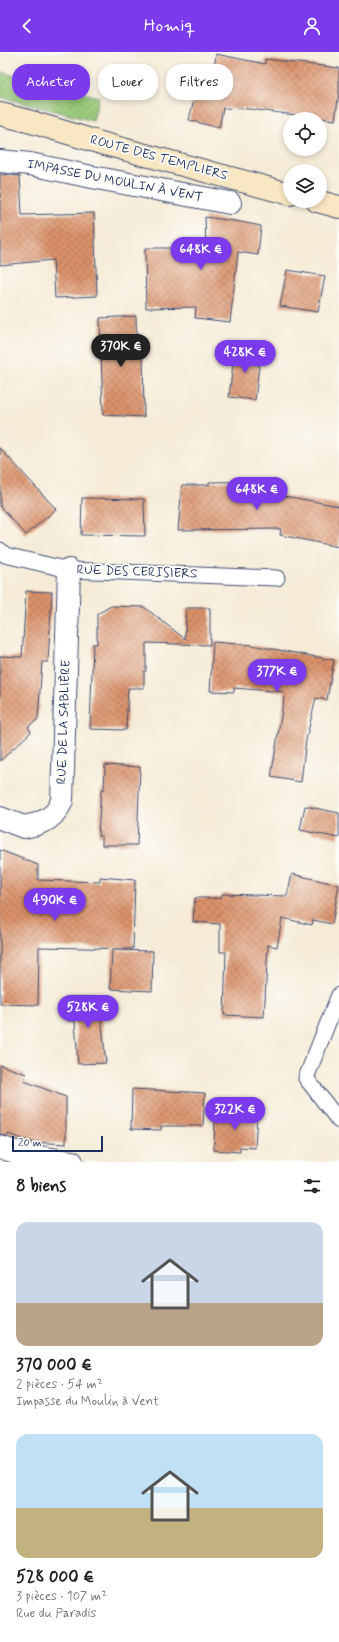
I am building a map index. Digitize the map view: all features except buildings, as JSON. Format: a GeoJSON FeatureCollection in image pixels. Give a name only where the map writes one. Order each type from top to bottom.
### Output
{"type":"FeatureCollection","features":[{"type":"Feature","properties":{"kind":"main road","name":"ROUTE DES TEMPLIERS"},"geometry":{"type":"LineString","coordinates":[[0,114],[100,143],[283,192]]}},
{"type":"Feature","properties":{"kind":"main road","name":"ROUTE DES TEMPLIERS"},"geometry":{"type":"LineString","coordinates":[[0,117],[28,121]]}},
{"type":"Feature","properties":{"kind":"main road"},"geometry":{"type":"LineString","coordinates":[[327,204],[339,207]]}},
{"type":"Feature","properties":{"kind":"street","name":"IMPASSE DU MOULIN À VENT"},"geometry":{"type":"LineString","coordinates":[[0,161],[30,164],[230,203]]}},
{"type":"Feature","properties":{"kind":"street","name":"RUE DE LA SABLIÈRE"},"geometry":{"type":"LineString","coordinates":[[0,818],[24,827],[37,824],[48,819],[56,812],[62,801],[69,570]]}},
{"type":"Feature","properties":{"kind":"street"},"geometry":{"type":"LineString","coordinates":[[0,1147],[21,1154],[72,1162]]}},
{"type":"Feature","properties":{"kind":"lane","name":"RUE DES CERISIERS"},"geometry":{"type":"LineString","coordinates":[[0,550],[6,555],[69,570],[277,578]]}},
{"type":"Feature","properties":{"kind":"lane"},"geometry":{"type":"LineString","coordinates":[[339,994],[306,1078],[339,1121]]}},
{"type":"Feature","properties":{"kind":"green space"},"geometry":{"type":"Polygon","coordinates":[[[0,72],[12,75],[12,100],[90,100],[90,95],[98,97],[98,100],[93,121],[0,97],[0,72]]]}}]}
